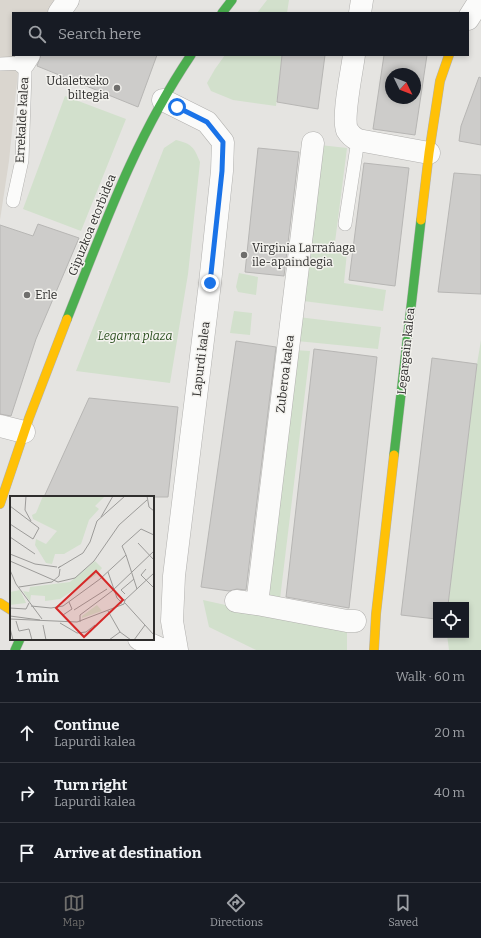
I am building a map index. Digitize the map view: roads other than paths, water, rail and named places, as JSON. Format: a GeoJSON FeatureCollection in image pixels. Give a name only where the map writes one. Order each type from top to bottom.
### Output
{"type":"FeatureCollection","features":[{"type":"Feature","properties":{"kind":"street"},"geometry":{"type":"LineString","coordinates":[[60,12],[68,0]]}},
{"type":"Feature","properties":{"kind":"street"},"geometry":{"type":"LineString","coordinates":[[223,12],[232,0]]}},
{"type":"Feature","properties":{"kind":"street"},"geometry":{"type":"LineString","coordinates":[[360,12],[362,0]]}},
{"type":"Feature","properties":{"kind":"street"},"geometry":{"type":"LineString","coordinates":[[469,17],[480,0]]}},
{"type":"Feature","properties":{"kind":"street","name":"Gipuzkoa etorbidea"},"geometry":{"type":"LineString","coordinates":[[0,504],[24,432],[121,182],[163,100],[190,56]]}},
{"type":"Feature","properties":{"kind":"street"},"geometry":{"type":"LineString","coordinates":[[354,56],[345,119],[352,137],[358,140],[429,153]]}},
{"type":"Feature","properties":{"kind":"street","name":"Legargain kalea"},"geometry":{"type":"LineString","coordinates":[[374,650],[376,614],[429,153],[440,82],[450,56]]}},
{"type":"Feature","properties":{"kind":"street","name":"Lapurdi kalea"},"geometry":{"type":"LineString","coordinates":[[163,100],[207,122],[223,142],[222,178],[174,576],[172,621],[177,650]]}},
{"type":"Feature","properties":{"kind":"street","name":"Zuberoa kalea"},"geometry":{"type":"LineString","coordinates":[[257,604],[313,144]]}},
{"type":"Feature","properties":{"kind":"street"},"geometry":{"type":"LineString","coordinates":[[0,426],[24,432]]}},
{"type":"Feature","properties":{"kind":"street"},"geometry":{"type":"LineString","coordinates":[[236,600],[347,621],[355,621]]}},
{"type":"Feature","properties":{"kind":"street"},"geometry":{"type":"LineString","coordinates":[[0,603],[10,609]]}},
{"type":"Feature","properties":{"kind":"street"},"geometry":{"type":"LineString","coordinates":[[15,650],[20,640]]}},
{"type":"Feature","properties":{"kind":"street"},"geometry":{"type":"LineString","coordinates":[[140,640],[163,650]]}},
{"type":"Feature","properties":{"kind":"lane","name":"Errekalde kalea"},"geometry":{"type":"LineString","coordinates":[[0,64],[27,59],[22,160],[13,201]]}},
{"type":"Feature","properties":{"kind":"lane"},"geometry":{"type":"LineString","coordinates":[[346,224],[358,140]]}},
{"type":"Feature","properties":{"kind":"place","name":"Udaletxeko biltegia"},"geometry":{"type":"Point","coordinates":[117,88]}},
{"type":"Feature","properties":{"kind":"place","name":"Virginia Larrañaga ile-apaindegia"},"geometry":{"type":"Point","coordinates":[244,255]}},
{"type":"Feature","properties":{"kind":"place","name":"Erle"},"geometry":{"type":"Point","coordinates":[27,295]}},
{"type":"Feature","properties":{"kind":"park label","name":"Legarra plaza"},"geometry":{"type":"Point","coordinates":[135,336]}}]}
